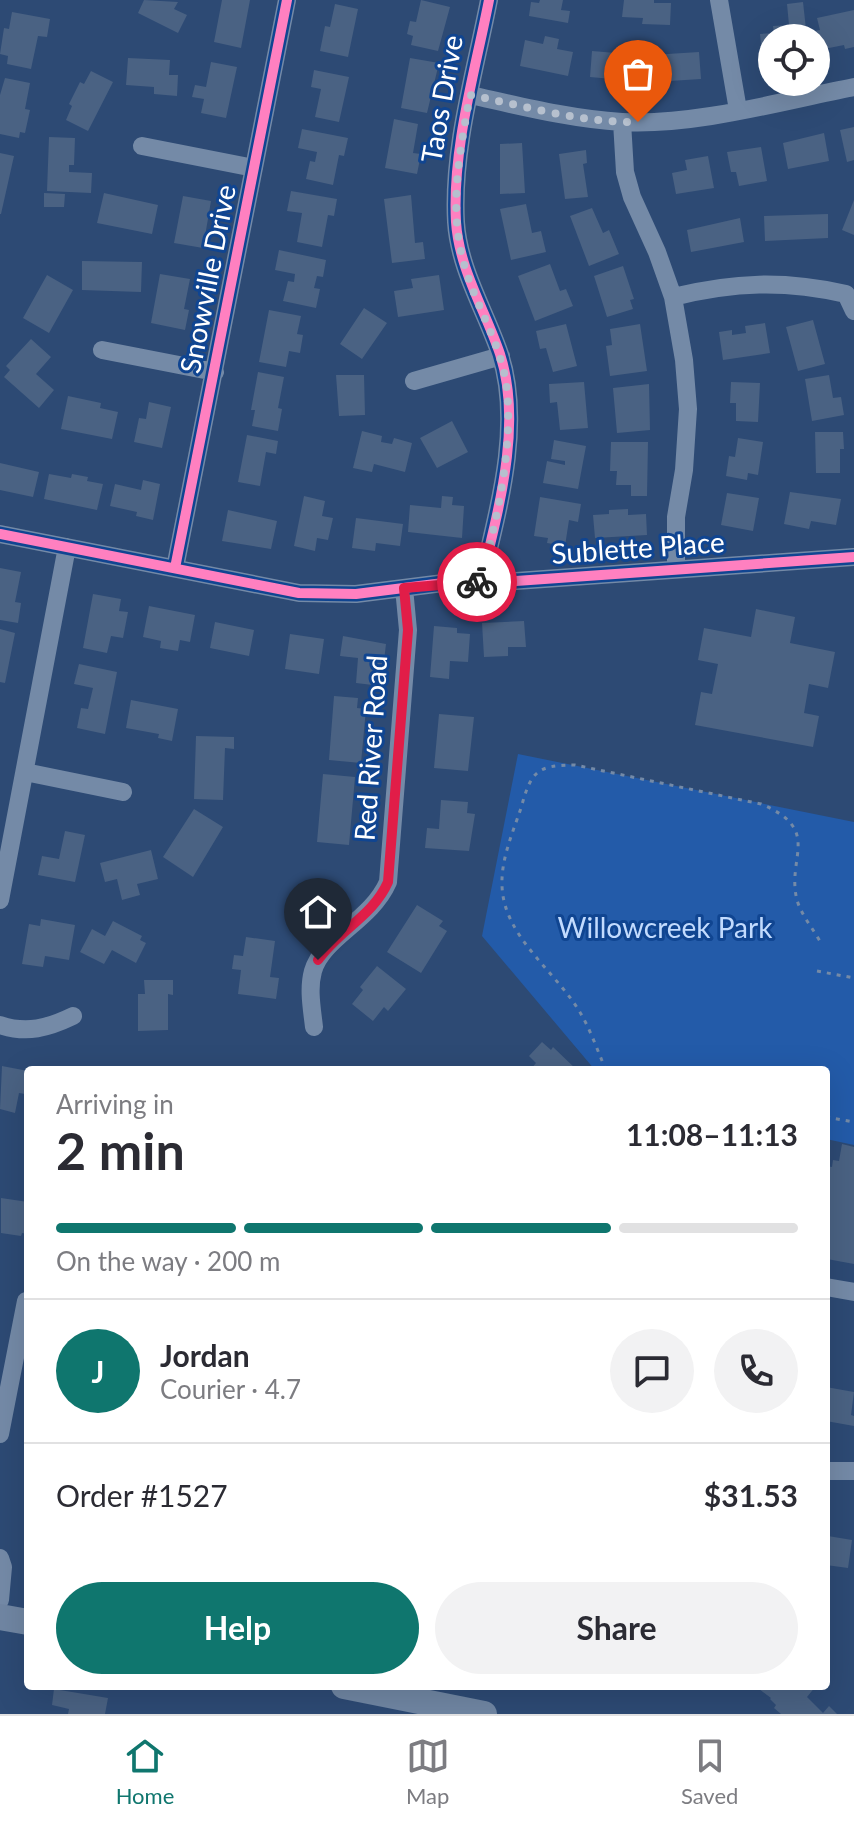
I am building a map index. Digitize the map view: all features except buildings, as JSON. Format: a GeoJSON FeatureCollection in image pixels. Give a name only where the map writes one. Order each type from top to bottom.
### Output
{"type":"FeatureCollection","features":[{"type":"Feature","properties":{"kind":"street","name":"Snowville Drive"},"geometry":{"type":"LineString","coordinates":[[175,568],[287,0]]}},
{"type":"Feature","properties":{"kind":"street","name":"Taos Drive"},"geometry":{"type":"LineString","coordinates":[[481,582],[507,448],[507,389],[501,356],[463,262],[456,225],[455,184],[489,0]]}},
{"type":"Feature","properties":{"kind":"street"},"geometry":{"type":"LineString","coordinates":[[719,0],[738,110]]}},
{"type":"Feature","properties":{"kind":"street"},"geometry":{"type":"LineString","coordinates":[[470,95],[622,122],[683,119],[854,87]]}},
{"type":"Feature","properties":{"kind":"street"},"geometry":{"type":"LineString","coordinates":[[622,122],[625,172],[632,197],[673,297],[684,360],[688,409],[684,470],[676,517],[676,569]]}},
{"type":"Feature","properties":{"kind":"street"},"geometry":{"type":"LineString","coordinates":[[142,146],[254,168]]}},
{"type":"Feature","properties":{"kind":"street"},"geometry":{"type":"LineString","coordinates":[[673,297],[742,283],[780,283],[846,294],[854,311]]}},
{"type":"Feature","properties":{"kind":"street"},"geometry":{"type":"LineString","coordinates":[[102,350],[215,372]]}},
{"type":"Feature","properties":{"kind":"street"},"geometry":{"type":"LineString","coordinates":[[414,381],[501,356]]}},
{"type":"Feature","properties":{"kind":"street","name":"Sublette Place"},"geometry":{"type":"LineString","coordinates":[[0,534],[299,593],[328,596],[459,581],[854,557]]}},
{"type":"Feature","properties":{"kind":"street"},"geometry":{"type":"LineString","coordinates":[[0,900],[67,547]]}},
{"type":"Feature","properties":{"kind":"street","name":"Red River Road"},"geometry":{"type":"LineString","coordinates":[[314,1027],[310,996],[312,973],[318,960],[326,949],[371,910],[388,882],[408,630],[404,588]]}},
{"type":"Feature","properties":{"kind":"street"},"geometry":{"type":"LineString","coordinates":[[25,772],[123,792]]}},
{"type":"Feature","properties":{"kind":"street"},"geometry":{"type":"LineString","coordinates":[[0,1025],[24,1030],[49,1028],[73,1016]]}},
{"type":"Feature","properties":{"kind":"street"},"geometry":{"type":"LineString","coordinates":[[830,1288],[854,1292]]}},
{"type":"Feature","properties":{"kind":"street"},"geometry":{"type":"LineString","coordinates":[[0,1434],[24,1311]]}},
{"type":"Feature","properties":{"kind":"street"},"geometry":{"type":"LineString","coordinates":[[830,1471],[854,1471]]}},
{"type":"Feature","properties":{"kind":"street"},"geometry":{"type":"LineString","coordinates":[[0,1558],[3,1567],[0,1600]]}},
{"type":"Feature","properties":{"kind":"street"},"geometry":{"type":"LineString","coordinates":[[0,1617],[24,1621]]}},
{"type":"Feature","properties":{"kind":"street"},"geometry":{"type":"LineString","coordinates":[[383,1690],[442,1696],[484,1714]]}},
{"type":"Feature","properties":{"kind":"path"},"geometry":{"type":"LineString","coordinates":[[604,1066],[581,1014],[520,935],[505,909],[503,868],[528,780],[540,769],[553,765],[575,765],[761,804],[776,810],[790,821],[798,840],[795,887],[798,904],[822,945]]}},
{"type":"Feature","properties":{"kind":"path"},"geometry":{"type":"LineString","coordinates":[[817,971],[854,978]]}},
{"type":"Feature","properties":{"kind":"path"},"geometry":{"type":"LineString","coordinates":[[830,1118],[854,1122]]}},
{"type":"Feature","properties":{"kind":"green space","name":"Willowcreek Park"},"geometry":{"type":"Polygon","coordinates":[[[518,754],[854,822],[854,1145],[830,1140],[830,1066],[592,1066],[482,936],[518,754]]]}},
{"type":"Feature","properties":{"kind":"cycle path"},"geometry":{"type":"LineString","coordinates":[[175,568],[287,0]]}},
{"type":"Feature","properties":{"kind":"cycle path"},"geometry":{"type":"LineString","coordinates":[[481,582],[506,468],[509,410],[500,354],[462,256],[456,222],[456,194],[461,138],[489,0]]}},
{"type":"Feature","properties":{"kind":"cycle path"},"geometry":{"type":"LineString","coordinates":[[0,534],[299,593],[356,594],[459,581],[516,581],[854,557]]}},
{"type":"Feature","properties":{"kind":"way so far"},"geometry":{"type":"LineString","coordinates":[[477,582],[481,582],[488,555],[507,448],[508,420],[501,356],[463,262],[456,225],[455,184],[470,95],[554,112],[638,122]]}},
{"type":"Feature","properties":{"kind":"route"},"geometry":{"type":"LineString","coordinates":[[318,960],[326,949],[371,910],[388,882],[408,630],[404,588],[459,581],[477,582]]}}]}
